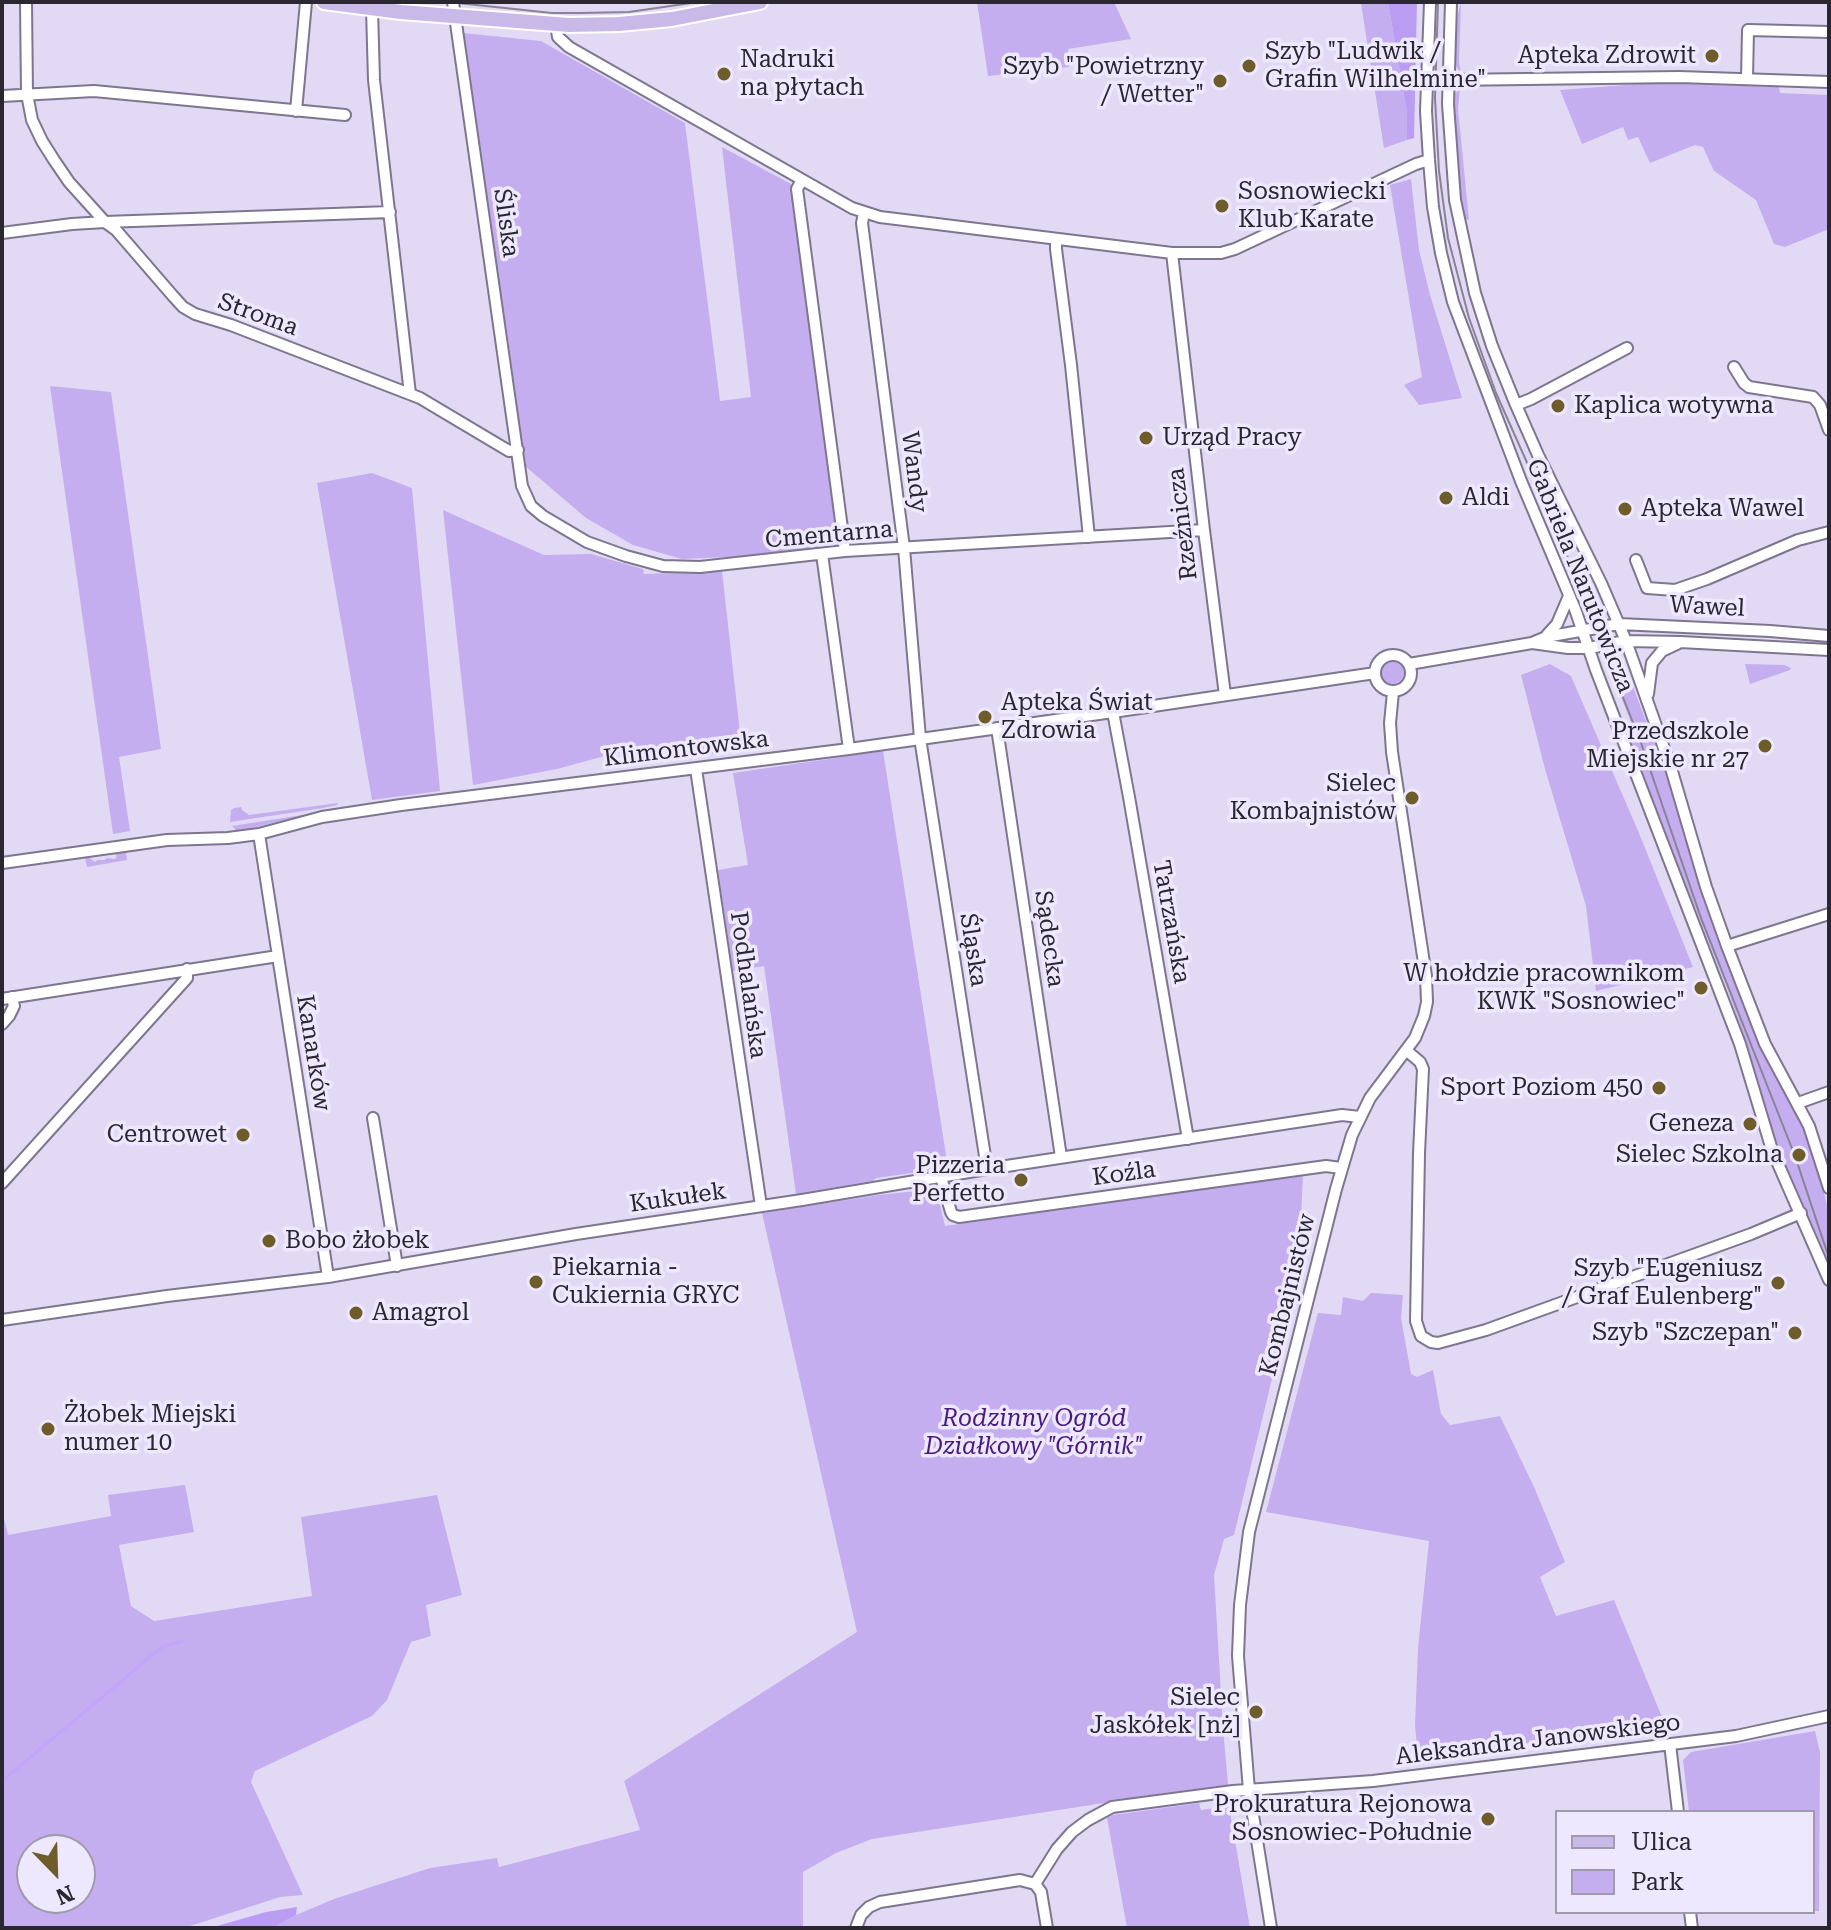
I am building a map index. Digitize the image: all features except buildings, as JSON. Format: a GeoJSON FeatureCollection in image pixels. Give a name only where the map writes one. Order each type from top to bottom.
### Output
{"type":"FeatureCollection","features":[{"type":"Feature","properties":{"kind":"main road"},"geometry":{"type":"LineString","coordinates":[[324,2],[372,9],[454,9],[556,24],[619,24],[672,19],[760,2]]}},
{"type":"Feature","properties":{"kind":"street","name":"Stroma"},"geometry":{"type":"LineString","coordinates":[[26,2],[27,94],[32,120],[69,182],[183,307],[420,398],[509,451],[518,450]]}},
{"type":"Feature","properties":{"kind":"street"},"geometry":{"type":"LineString","coordinates":[[296,111],[306,2]]}},
{"type":"Feature","properties":{"kind":"street","name":"Gabriela Narutowicza"},"geometry":{"type":"LineString","coordinates":[[1430,2],[1426,111],[1429,160],[1433,207],[1453,302],[1521,481],[1583,630],[1740,1044],[1772,1150],[1829,1280]]}},
{"type":"Feature","properties":{"kind":"street","name":"Gabriela Narutowicza"},"geometry":{"type":"LineString","coordinates":[[1451,2],[1448,104],[1455,200],[1475,293],[1516,405],[1626,641],[1727,946],[1765,1044],[1798,1103],[1818,1148],[1829,1188]]}},
{"type":"Feature","properties":{"kind":"street"},"geometry":{"type":"LineString","coordinates":[[372,9],[374,80],[410,394]]}},
{"type":"Feature","properties":{"kind":"street","name":"Śliska"},"geometry":{"type":"LineString","coordinates":[[454,9],[518,450]]}},
{"type":"Feature","properties":{"kind":"street"},"geometry":{"type":"LineString","coordinates":[[556,24],[558,37],[569,47],[852,208],[880,217],[1172,253],[1221,253],[1429,160]]}},
{"type":"Feature","properties":{"kind":"street"},"geometry":{"type":"LineString","coordinates":[[1747,79],[1748,30],[1829,32]]}},
{"type":"Feature","properties":{"kind":"street"},"geometry":{"type":"LineString","coordinates":[[1449,80],[1679,77],[1829,82]]}},
{"type":"Feature","properties":{"kind":"street"},"geometry":{"type":"LineString","coordinates":[[2,96],[94,91],[345,115]]}},
{"type":"Feature","properties":{"kind":"street"},"geometry":{"type":"LineString","coordinates":[[802,180],[797,189],[845,551]]}},
{"type":"Feature","properties":{"kind":"street"},"geometry":{"type":"LineString","coordinates":[[2,233],[105,222],[390,212]]}},
{"type":"Feature","properties":{"kind":"street","name":"Wandy"},"geometry":{"type":"LineString","coordinates":[[864,213],[862,223],[904,548],[920,738]]}},
{"type":"Feature","properties":{"kind":"street"},"geometry":{"type":"LineString","coordinates":[[1056,240],[1089,537]]}},
{"type":"Feature","properties":{"kind":"street","name":"Rzeźnicza"},"geometry":{"type":"LineString","coordinates":[[1172,253],[1225,695]]}},
{"type":"Feature","properties":{"kind":"street"},"geometry":{"type":"LineString","coordinates":[[1516,405],[1627,348]]}},
{"type":"Feature","properties":{"kind":"street"},"geometry":{"type":"LineString","coordinates":[[1734,367],[1749,387],[1813,397],[1820,405],[1829,430]]}},
{"type":"Feature","properties":{"kind":"street","name":"Cmentarna"},"geometry":{"type":"LineString","coordinates":[[518,450],[522,486],[531,506],[557,526],[587,542],[663,566],[700,567],[845,551],[1204,530]]}},
{"type":"Feature","properties":{"kind":"street"},"geometry":{"type":"LineString","coordinates":[[1636,560],[1647,588],[1675,590],[1798,540],[1829,532]]}},
{"type":"Feature","properties":{"kind":"street"},"geometry":{"type":"LineString","coordinates":[[822,554],[849,749]]}},
{"type":"Feature","properties":{"kind":"street"},"geometry":{"type":"LineString","coordinates":[[1546,637],[1557,624],[1569,596]]}},
{"type":"Feature","properties":{"kind":"street","name":"Wawel"},"geometry":{"type":"LineString","coordinates":[[1532,643],[1546,637],[1619,624],[1829,636]]}},
{"type":"Feature","properties":{"kind":"street","name":"Wawel"},"geometry":{"type":"LineString","coordinates":[[1589,648],[1626,641],[1829,650]]}},
{"type":"Feature","properties":{"kind":"street","name":"Gabriela Narutowicza"},"geometry":{"type":"LineString","coordinates":[[1647,700],[1652,663],[1662,651],[1680,642]]}},
{"type":"Feature","properties":{"kind":"street"},"geometry":{"type":"LineString","coordinates":[[1409,664],[1532,643],[1561,648],[1589,648]]}},
{"type":"Feature","properties":{"kind":"street"},"geometry":{"type":"LineString","coordinates":[[1391,655],[1401,656],[1409,664],[1412,673],[1409,683],[1402,690],[1386,690],[1376,680],[1375,673],[1381,659],[1391,655]]}},
{"type":"Feature","properties":{"kind":"street","name":"Klimontowska"},"geometry":{"type":"LineString","coordinates":[[2,863],[164,840],[208,840],[259,834],[322,817],[401,805],[849,749],[1375,673]]}},
{"type":"Feature","properties":{"kind":"street","name":"Kombajnistów"},"geometry":{"type":"LineString","coordinates":[[1271,1928],[1249,1790],[1238,1656],[1247,1542],[1341,1168],[1360,1117],[1375,1091],[1415,1038],[1424,1016],[1427,991],[1390,736],[1393,692]]}},
{"type":"Feature","properties":{"kind":"street","name":"Tatrzańska"},"geometry":{"type":"LineString","coordinates":[[1113,712],[1188,1139]]}},
{"type":"Feature","properties":{"kind":"street","name":"Sądecka"},"geometry":{"type":"LineString","coordinates":[[997,728],[1061,1157]]}},
{"type":"Feature","properties":{"kind":"street","name":"Śląska"},"geometry":{"type":"LineString","coordinates":[[920,738],[987,1169]]}},
{"type":"Feature","properties":{"kind":"street","name":"Podhalańska"},"geometry":{"type":"LineString","coordinates":[[696,769],[761,1206]]}},
{"type":"Feature","properties":{"kind":"street","name":"Kanarków"},"geometry":{"type":"LineString","coordinates":[[259,834],[328,1277]]}},
{"type":"Feature","properties":{"kind":"street"},"geometry":{"type":"LineString","coordinates":[[1727,946],[1829,914]]}},
{"type":"Feature","properties":{"kind":"street"},"geometry":{"type":"LineString","coordinates":[[7,998],[278,956]]}},
{"type":"Feature","properties":{"kind":"street"},"geometry":{"type":"LineString","coordinates":[[2,1183],[187,978],[187,969]]}},
{"type":"Feature","properties":{"kind":"street"},"geometry":{"type":"LineString","coordinates":[[2,1024],[14,1006],[7,998]]}},
{"type":"Feature","properties":{"kind":"street"},"geometry":{"type":"LineString","coordinates":[[1407,1051],[1420,1062],[1423,1069],[1416,1321],[1421,1336],[1431,1342],[1449,1341],[1486,1330],[1801,1213]]}},
{"type":"Feature","properties":{"kind":"street"},"geometry":{"type":"LineString","coordinates":[[1798,1103],[1829,1092]]}},
{"type":"Feature","properties":{"kind":"street","name":"Kukułek"},"geometry":{"type":"LineString","coordinates":[[2,1320],[328,1277],[1061,1157],[1342,1115],[1360,1117]]}},
{"type":"Feature","properties":{"kind":"street"},"geometry":{"type":"LineString","coordinates":[[373,1118],[397,1266]]}},
{"type":"Feature","properties":{"kind":"street","name":"Koźla"},"geometry":{"type":"LineString","coordinates":[[941,1177],[951,1212],[959,1217],[1326,1166],[1341,1168]]}},
{"type":"Feature","properties":{"kind":"street","name":"Aleksandra Janowskiego"},"geometry":{"type":"LineString","coordinates":[[1035,1884],[1072,1832],[1088,1820],[1118,1806],[1249,1790],[1373,1781],[1736,1736],[1829,1716]]}},
{"type":"Feature","properties":{"kind":"street"},"geometry":{"type":"LineString","coordinates":[[1670,1744],[1678,1810]]}},
{"type":"Feature","properties":{"kind":"street"},"geometry":{"type":"LineString","coordinates":[[856,1928],[861,1915],[880,1902],[1020,1880],[1035,1884],[1041,1892],[1047,1928]]}},
{"type":"Feature","properties":{"kind":"green space"},"geometry":{"type":"Polygon","coordinates":[[[977,2],[1114,2],[1131,39],[1068,49],[1069,67],[988,76],[977,2]]]}},
{"type":"Feature","properties":{"kind":"green space"},"geometry":{"type":"Polygon","coordinates":[[[1388,2],[1407,113],[1407,140],[1384,148],[1361,4],[1388,2]]]}},
{"type":"Feature","properties":{"kind":"green space"},"geometry":{"type":"Polygon","coordinates":[[[1461,2],[1461,74],[1454,63],[1456,22],[1461,2]]]}},
{"type":"Feature","properties":{"kind":"green space"},"geometry":{"type":"Polygon","coordinates":[[[463,33],[541,41],[685,123],[720,401],[751,397],[722,147],[791,184],[818,362],[839,547],[682,559],[633,545],[586,518],[525,466],[507,332],[502,324],[463,33]]]}},
{"type":"Feature","properties":{"kind":"green space"},"geometry":{"type":"Polygon","coordinates":[[[1651,83],[1779,87],[1780,93],[1829,95],[1829,229],[1785,247],[1774,244],[1756,200],[1714,171],[1703,147],[1695,145],[1650,163],[1638,137],[1628,140],[1623,127],[1582,144],[1560,90],[1651,83]]]}},
{"type":"Feature","properties":{"kind":"green space"},"geometry":{"type":"Polygon","coordinates":[[[1460,88],[1458,109],[1469,220],[1462,213],[1454,144],[1453,100],[1460,88]]]}},
{"type":"Feature","properties":{"kind":"green space"},"geometry":{"type":"Polygon","coordinates":[[[1411,179],[1419,250],[1462,398],[1419,405],[1404,385],[1422,377],[1390,185],[1411,179]]]}},
{"type":"Feature","properties":{"kind":"green space"},"geometry":{"type":"Polygon","coordinates":[[[50,386],[111,392],[161,749],[119,757],[130,831],[113,834],[50,386]]]}},
{"type":"Feature","properties":{"kind":"green space"},"geometry":{"type":"Polygon","coordinates":[[[372,473],[412,488],[440,791],[372,800],[317,483],[372,473]]]}},
{"type":"Feature","properties":{"kind":"green space"},"geometry":{"type":"Polygon","coordinates":[[[443,510],[544,555],[591,554],[643,569],[644,574],[722,571],[742,751],[704,755],[701,740],[612,754],[557,769],[473,785],[443,510]]]}},
{"type":"Feature","properties":{"kind":"green space"},"geometry":{"type":"Polygon","coordinates":[[[1392,660],[1401,663],[1404,672],[1401,681],[1392,684],[1383,681],[1380,672],[1383,663],[1392,660]]]}},
{"type":"Feature","properties":{"kind":"green space"},"geometry":{"type":"Polygon","coordinates":[[[1550,664],[1571,676],[1693,967],[1596,991],[1586,906],[1521,675],[1550,664]]]}},
{"type":"Feature","properties":{"kind":"green space"},"geometry":{"type":"Polygon","coordinates":[[[1745,664],[1784,665],[1791,668],[1750,684],[1745,664]]]}},
{"type":"Feature","properties":{"kind":"green space"},"geometry":{"type":"Polygon","coordinates":[[[1625,666],[1666,773],[1718,939],[1755,1035],[1791,1101],[1815,1157],[1829,1213],[1829,1266],[1783,1166],[1730,996],[1629,741],[1637,737],[1611,672],[1625,666]]]}},
{"type":"Feature","properties":{"kind":"green space"},"geometry":{"type":"Polygon","coordinates":[[[883,751],[948,1168],[796,1194],[764,966],[733,971],[718,870],[748,865],[733,773],[883,751]]]}},
{"type":"Feature","properties":{"kind":"green space"},"geometry":{"type":"Polygon","coordinates":[[[338,803],[230,822],[234,808],[241,807],[249,815],[338,803]]]}},
{"type":"Feature","properties":{"kind":"green space"},"geometry":{"type":"Polygon","coordinates":[[[309,814],[244,830],[236,830],[232,826],[309,814]]]}},
{"type":"Feature","properties":{"kind":"green space"},"geometry":{"type":"Polygon","coordinates":[[[126,852],[127,860],[87,867],[85,857],[95,862],[115,859],[117,856],[114,853],[126,852]]]}},
{"type":"Feature","properties":{"kind":"green space","name":"Rodzinny Ogród Działkowy \"Górnik\""},"geometry":{"type":"Polygon","coordinates":[[[1303,1173],[1299,1268],[1234,1535],[1224,1539],[1214,1575],[1228,1785],[1111,1800],[872,1839],[836,1853],[803,1872],[803,1928],[272,1928],[334,1899],[430,1868],[497,1858],[499,1867],[640,1830],[624,1781],[857,1632],[762,1213],[926,1190],[940,1205],[945,1226],[1303,1173]]]}},
{"type":"Feature","properties":{"kind":"green space"},"geometry":{"type":"Polygon","coordinates":[[[1371,1293],[1403,1295],[1401,1318],[1411,1374],[1417,1377],[1433,1370],[1441,1414],[1450,1425],[1500,1416],[1565,1562],[1540,1577],[1556,1616],[1614,1600],[1666,1727],[1418,1756],[1415,1726],[1418,1648],[1429,1541],[1266,1512],[1318,1313],[1341,1315],[1343,1297],[1363,1301],[1371,1293]]]}},
{"type":"Feature","properties":{"kind":"green space"},"geometry":{"type":"Polygon","coordinates":[[[185,1485],[194,1532],[119,1545],[131,1606],[154,1621],[312,1596],[301,1517],[437,1495],[462,1595],[426,1605],[431,1636],[411,1642],[387,1700],[372,1716],[255,1771],[251,1782],[303,1895],[280,1897],[184,1928],[2,1928],[2,1511],[8,1535],[111,1516],[108,1495],[185,1485]]]}},
{"type":"Feature","properties":{"kind":"green space"},"geometry":{"type":"Polygon","coordinates":[[[1815,1731],[1820,1752],[1819,1911],[1815,1911],[1815,1810],[1689,1810],[1683,1760],[1691,1752],[1815,1731]]]}},
{"type":"Feature","properties":{"kind":"green space"},"geometry":{"type":"Polygon","coordinates":[[[1199,1803],[1201,1810],[1229,1806],[1250,1928],[1127,1928],[1107,1818],[1199,1803]]]}},
{"type":"Feature","properties":{"kind":"shaded area"},"geometry":{"type":"Polygon","coordinates":[[[1388,2],[1417,2],[1414,138],[1407,140],[1407,113],[1388,2]]]}},
{"type":"Feature","properties":{"kind":"shaded area"},"geometry":{"type":"Polygon","coordinates":[[[297,1907],[296,1915],[272,1928],[210,1928],[266,1912],[297,1907]]]}},
{"type":"Feature","properties":{"kind":"waterway"},"geometry":{"type":"LineString","coordinates":[[2,1781],[162,1647],[182,1641]]}},
{"type":"Feature","properties":{"kind":"tram line"},"geometry":{"type":"LineString","coordinates":[[448,2],[552,13],[629,12],[698,2]]}},
{"type":"Feature","properties":{"kind":"tram line"},"geometry":{"type":"LineString","coordinates":[[1438,2],[1435,98],[1439,171],[1448,238],[1469,318],[1496,393],[1557,530],[1641,743],[1701,918],[1795,1156],[1829,1258]]}},
{"type":"Feature","properties":{"kind":"place","name":"Apteka Zdrowit"},"geometry":{"type":"Point","coordinates":[1712,56]}},
{"type":"Feature","properties":{"kind":"place","name":"Szyb \"Ludwik / Grafin Wilhelmine\""},"geometry":{"type":"Point","coordinates":[1249,66]}},
{"type":"Feature","properties":{"kind":"place","name":"Nadruki na płytach"},"geometry":{"type":"Point","coordinates":[724,74]}},
{"type":"Feature","properties":{"kind":"place","name":"Szyb \"Powietrzny / Wetter\""},"geometry":{"type":"Point","coordinates":[1220,81]}},
{"type":"Feature","properties":{"kind":"place","name":"Sosnowiecki Klub Karate"},"geometry":{"type":"Point","coordinates":[1222,206]}},
{"type":"Feature","properties":{"kind":"place","name":"Kaplica wotywna"},"geometry":{"type":"Point","coordinates":[1558,406]}},
{"type":"Feature","properties":{"kind":"place","name":"Urząd Pracy"},"geometry":{"type":"Point","coordinates":[1146,438]}},
{"type":"Feature","properties":{"kind":"place","name":"Aldi"},"geometry":{"type":"Point","coordinates":[1446,498]}},
{"type":"Feature","properties":{"kind":"place","name":"Apteka Wawel"},"geometry":{"type":"Point","coordinates":[1625,509]}},
{"type":"Feature","properties":{"kind":"place","name":"Apteka Świat Zdrowia"},"geometry":{"type":"Point","coordinates":[985,717]}},
{"type":"Feature","properties":{"kind":"place","name":"Przedszkole Miejskie nr 27"},"geometry":{"type":"Point","coordinates":[1765,746]}},
{"type":"Feature","properties":{"kind":"place","name":"Sielec Kombajnistów"},"geometry":{"type":"Point","coordinates":[1412,798]}},
{"type":"Feature","properties":{"kind":"place","name":"W hołdzie pracownikom KWK \"Sosnowiec\""},"geometry":{"type":"Point","coordinates":[1701,988]}},
{"type":"Feature","properties":{"kind":"place","name":"Sport Poziom 450"},"geometry":{"type":"Point","coordinates":[1659,1088]}},
{"type":"Feature","properties":{"kind":"place","name":"Geneza"},"geometry":{"type":"Point","coordinates":[1750,1124]}},
{"type":"Feature","properties":{"kind":"place","name":"Centrowet"},"geometry":{"type":"Point","coordinates":[243,1135]}},
{"type":"Feature","properties":{"kind":"place","name":"Sielec Szkolna"},"geometry":{"type":"Point","coordinates":[1799,1155]}},
{"type":"Feature","properties":{"kind":"place","name":"Pizzeria Perfetto"},"geometry":{"type":"Point","coordinates":[1021,1180]}},
{"type":"Feature","properties":{"kind":"place","name":"Bobo żłobek"},"geometry":{"type":"Point","coordinates":[269,1241]}},
{"type":"Feature","properties":{"kind":"place","name":"Piekarnia - Cukiernia GRYC"},"geometry":{"type":"Point","coordinates":[536,1282]}},
{"type":"Feature","properties":{"kind":"place","name":"Szyb \"Eugeniusz / Graf Eulenberg\""},"geometry":{"type":"Point","coordinates":[1778,1283]}},
{"type":"Feature","properties":{"kind":"place","name":"Amagrol"},"geometry":{"type":"Point","coordinates":[356,1313]}},
{"type":"Feature","properties":{"kind":"place","name":"Szyb \"Szczepan\""},"geometry":{"type":"Point","coordinates":[1795,1333]}},
{"type":"Feature","properties":{"kind":"place","name":"Żłobek Miejski numer 10"},"geometry":{"type":"Point","coordinates":[48,1429]}},
{"type":"Feature","properties":{"kind":"place","name":"Sielec Jaskółek [nż]"},"geometry":{"type":"Point","coordinates":[1256,1712]}},
{"type":"Feature","properties":{"kind":"place","name":"Prokuratura Rejonowa Sosnowiec-Południe"},"geometry":{"type":"Point","coordinates":[1488,1819]}}]}
